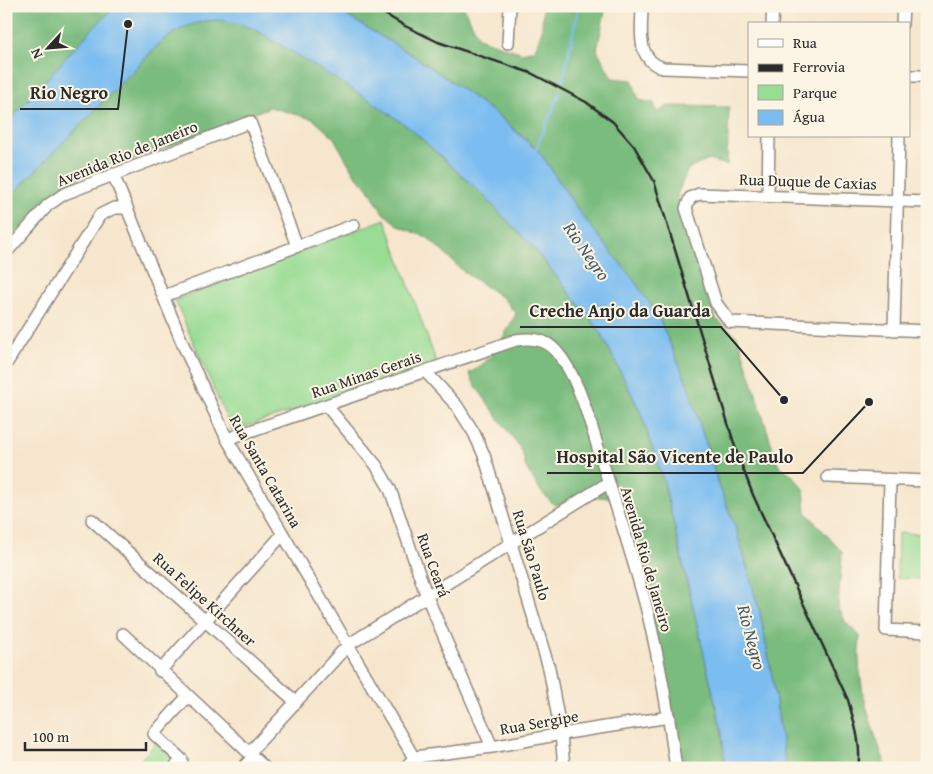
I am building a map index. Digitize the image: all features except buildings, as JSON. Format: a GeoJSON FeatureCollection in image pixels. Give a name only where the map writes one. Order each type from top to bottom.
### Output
{"type":"FeatureCollection","features":[{"type":"Feature","properties":{"kind":"street"},"geometry":{"type":"LineString","coordinates":[[508,43],[510,6]]}},
{"type":"Feature","properties":{"kind":"street"},"geometry":{"type":"LineString","coordinates":[[642,6],[641,42],[648,60],[655,65],[663,68],[748,71]]}},
{"type":"Feature","properties":{"kind":"street"},"geometry":{"type":"LineString","coordinates":[[772,22],[773,6]]}},
{"type":"Feature","properties":{"kind":"street"},"geometry":{"type":"LineString","coordinates":[[902,22],[903,6]]}},
{"type":"Feature","properties":{"kind":"street"},"geometry":{"type":"LineString","coordinates":[[910,76],[927,76]]}},
{"type":"Feature","properties":{"kind":"street","name":"Avenida Rio de Janeiro"},"geometry":{"type":"LineString","coordinates":[[6,253],[55,199],[113,174],[250,122],[297,246]]}},
{"type":"Feature","properties":{"kind":"street"},"geometry":{"type":"LineString","coordinates":[[768,196],[770,138]]}},
{"type":"Feature","properties":{"kind":"street"},"geometry":{"type":"LineString","coordinates":[[899,138],[894,330],[927,331]]}},
{"type":"Feature","properties":{"kind":"street","name":"Rua Santa Catarina"},"geometry":{"type":"LineString","coordinates":[[113,174],[184,347],[227,439],[418,762]]}},
{"type":"Feature","properties":{"kind":"street","name":"Rua Duque de Caxias"},"geometry":{"type":"LineString","coordinates":[[894,330],[730,322],[716,304],[686,208],[690,198],[699,194],[927,202]]}},
{"type":"Feature","properties":{"kind":"street"},"geometry":{"type":"LineString","coordinates":[[6,364],[100,215],[114,208],[127,208]]}},
{"type":"Feature","properties":{"kind":"street"},"geometry":{"type":"LineString","coordinates":[[164,296],[354,225]]}},
{"type":"Feature","properties":{"kind":"street","name":"Avenida Rio de Janeiro"},"geometry":{"type":"LineString","coordinates":[[516,340],[529,338],[541,341],[551,347],[562,360],[582,400],[648,614],[669,717],[676,768]]}},
{"type":"Feature","properties":{"kind":"street","name":"Rua Minas Gerais"},"geometry":{"type":"LineString","coordinates":[[227,439],[516,340]]}},
{"type":"Feature","properties":{"kind":"street","name":"Rua São Paulo"},"geometry":{"type":"LineString","coordinates":[[425,371],[458,406],[484,455],[549,668],[564,768]]}},
{"type":"Feature","properties":{"kind":"street","name":"Rua Ceará"},"geometry":{"type":"LineString","coordinates":[[326,405],[383,476],[390,489],[427,597],[492,747]]}},
{"type":"Feature","properties":{"kind":"street"},"geometry":{"type":"LineString","coordinates":[[828,477],[927,482]]}},
{"type":"Feature","properties":{"kind":"street"},"geometry":{"type":"LineString","coordinates":[[890,480],[886,630],[927,632]]}},
{"type":"Feature","properties":{"kind":"street"},"geometry":{"type":"LineString","coordinates":[[243,768],[251,755],[296,702],[348,645],[608,483]]}},
{"type":"Feature","properties":{"kind":"street","name":"Rua Felipe Kirchner"},"geometry":{"type":"LineString","coordinates":[[92,520],[296,702]]}},
{"type":"Feature","properties":{"kind":"street"},"geometry":{"type":"LineString","coordinates":[[160,671],[283,534]]}},
{"type":"Feature","properties":{"kind":"street"},"geometry":{"type":"LineString","coordinates":[[123,634],[160,671],[265,768]]}},
{"type":"Feature","properties":{"kind":"street"},"geometry":{"type":"LineString","coordinates":[[174,768],[182,760],[154,734],[188,696]]}},
{"type":"Feature","properties":{"kind":"street","name":"Rua Sergipe"},"geometry":{"type":"LineString","coordinates":[[418,762],[560,734],[669,717]]}},
{"type":"Feature","properties":{"kind":"street"},"geometry":{"type":"LineString","coordinates":[[406,768],[418,762]]}},
{"type":"Feature","properties":{"kind":"green space"},"geometry":{"type":"Polygon","coordinates":[[[6,6],[116,6],[93,28],[6,124],[6,6]]]}},
{"type":"Feature","properties":{"kind":"green space"},"geometry":{"type":"Polygon","coordinates":[[[331,6],[463,6],[479,38],[522,53],[535,50],[542,30],[543,6],[606,6],[597,50],[612,78],[632,80],[639,100],[654,103],[657,113],[668,106],[729,107],[727,165],[709,160],[688,169],[677,195],[716,319],[738,337],[778,465],[791,474],[804,489],[806,512],[842,552],[838,606],[846,623],[860,636],[859,653],[862,687],[870,720],[887,768],[786,768],[760,613],[736,529],[718,483],[687,383],[657,314],[578,210],[541,154],[500,117],[452,82],[412,55],[331,6]]]}},
{"type":"Feature","properties":{"kind":"green space"},"geometry":{"type":"Polygon","coordinates":[[[217,20],[239,22],[278,42],[371,101],[411,129],[479,191],[532,246],[597,327],[640,411],[664,482],[722,732],[725,768],[682,768],[675,717],[649,602],[621,499],[600,497],[554,505],[542,493],[526,468],[522,451],[475,385],[469,373],[491,356],[516,314],[503,298],[464,272],[428,238],[399,226],[382,212],[368,187],[355,175],[334,138],[313,119],[270,107],[126,163],[86,173],[40,206],[6,245],[6,201],[163,40],[188,26],[217,20]]]}},
{"type":"Feature","properties":{"kind":"green space"},"geometry":{"type":"Polygon","coordinates":[[[385,219],[437,364],[232,431],[175,300],[385,219]]]}},
{"type":"Feature","properties":{"kind":"green space"},"geometry":{"type":"Polygon","coordinates":[[[898,533],[927,534],[927,579],[897,578],[898,533]]]}},
{"type":"Feature","properties":{"kind":"green space"},"geometry":{"type":"Polygon","coordinates":[[[157,742],[173,757],[173,760],[165,768],[133,768],[157,742]]]}},
{"type":"Feature","properties":{"kind":"water"},"geometry":{"type":"Polygon","coordinates":[[[116,6],[331,6],[412,55],[452,82],[500,117],[541,154],[578,210],[635,282],[657,314],[687,383],[718,483],[736,529],[760,613],[786,768],[725,768],[722,732],[664,482],[640,411],[597,327],[532,246],[479,191],[411,129],[371,101],[258,31],[232,22],[209,20],[187,26],[163,40],[6,201],[6,124],[93,28],[116,6]]]}},
{"type":"Feature","properties":{"kind":"waterway"},"geometry":{"type":"LineString","coordinates":[[562,82],[579,6]]}},
{"type":"Feature","properties":{"kind":"waterway"},"geometry":{"type":"LineString","coordinates":[[535,151],[560,92]]}},
{"type":"Feature","properties":{"kind":"railway"},"geometry":{"type":"LineString","coordinates":[[371,6],[405,26],[438,42],[531,73],[586,102],[613,122],[634,146],[654,181],[737,453],[753,495],[848,700],[858,742],[858,768]]}},
{"type":"Feature","properties":{"kind":"place","name":"Rio Negro"},"geometry":{"type":"Point","coordinates":[128,24]}},
{"type":"Feature","properties":{"kind":"place","name":"Creche Anjo da Guarda"},"geometry":{"type":"Point","coordinates":[784,400]}},
{"type":"Feature","properties":{"kind":"place","name":"Hospital São Vicente de Paulo"},"geometry":{"type":"Point","coordinates":[869,402]}}]}
